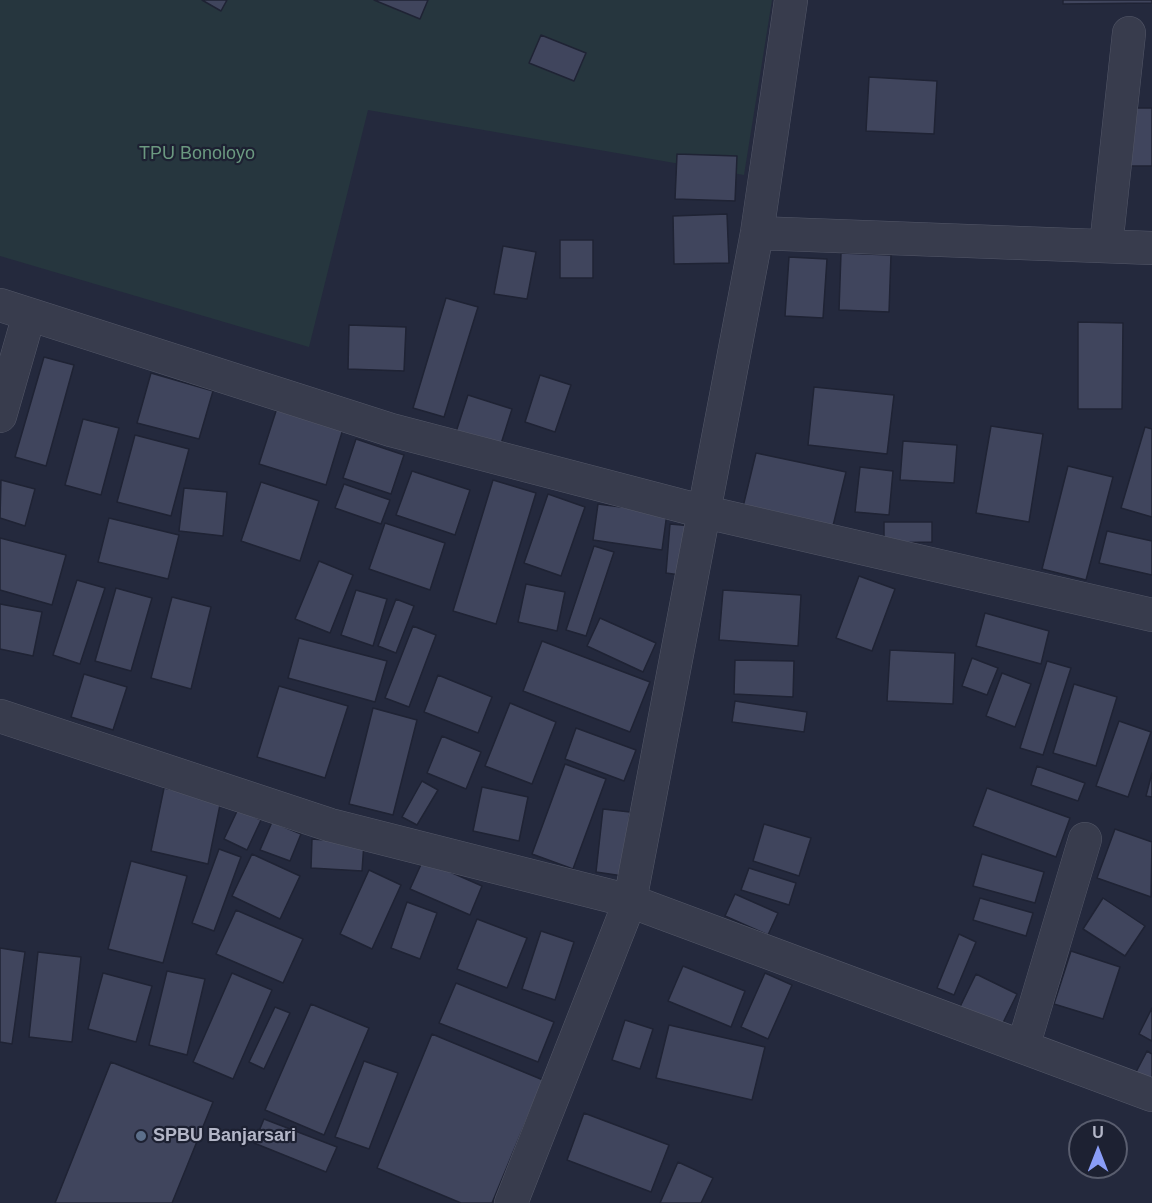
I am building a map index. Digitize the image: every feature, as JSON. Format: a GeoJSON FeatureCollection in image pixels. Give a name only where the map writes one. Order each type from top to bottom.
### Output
{"type":"FeatureCollection","features":[{"type":"Feature","properties":{"kind":"street"},"geometry":{"type":"LineString","coordinates":[[511,1203],[630,902],[757,233],[791,0]]}},
{"type":"Feature","properties":{"kind":"street"},"geometry":{"type":"LineString","coordinates":[[1106,246],[1129,33]]}},
{"type":"Feature","properties":{"kind":"street"},"geometry":{"type":"LineString","coordinates":[[757,233],[1152,248]]}},
{"type":"Feature","properties":{"kind":"street"},"geometry":{"type":"LineString","coordinates":[[0,416],[14,310],[391,430],[705,512],[1152,615]]}},
{"type":"Feature","properties":{"kind":"street"},"geometry":{"type":"LineString","coordinates":[[0,716],[330,825],[630,902],[1152,1095]]}},
{"type":"Feature","properties":{"kind":"street"},"geometry":{"type":"LineString","coordinates":[[1023,1047],[1085,839]]}},
{"type":"Feature","properties":{"kind":"green space","name":"TPU Bonoloyo"},"geometry":{"type":"Polygon","coordinates":[[[0,0],[772,0],[744,175],[368,110],[309,347],[0,256],[0,0]]]}},
{"type":"Feature","properties":{"kind":"building"},"geometry":{"type":"Polygon","coordinates":[[[202,0],[227,0],[221,11],[202,0]]]}},
{"type":"Feature","properties":{"kind":"building"},"geometry":{"type":"Polygon","coordinates":[[[374,0],[428,0],[420,19],[374,0]]]}},
{"type":"Feature","properties":{"kind":"building"},"geometry":{"type":"Polygon","coordinates":[[[1063,0],[1152,0],[1152,3],[1063,4],[1063,0]]]}},
{"type":"Feature","properties":{"kind":"building"},"geometry":{"type":"Polygon","coordinates":[[[541,35],[586,53],[574,81],[529,63],[541,35]]]}},
{"type":"Feature","properties":{"kind":"building"},"geometry":{"type":"Polygon","coordinates":[[[869,77],[937,81],[934,134],[866,131],[869,77]]]}},
{"type":"Feature","properties":{"kind":"building"},"geometry":{"type":"Polygon","coordinates":[[[1125,108],[1152,108],[1152,166],[1125,166],[1125,108]]]}},
{"type":"Feature","properties":{"kind":"building"},"geometry":{"type":"Polygon","coordinates":[[[677,154],[737,156],[735,201],[675,199],[677,154]]]}},
{"type":"Feature","properties":{"kind":"building"},"geometry":{"type":"Polygon","coordinates":[[[727,214],[729,263],[674,264],[673,216],[727,214]]]}},
{"type":"Feature","properties":{"kind":"building"},"geometry":{"type":"Polygon","coordinates":[[[560,240],[593,240],[593,278],[560,278],[560,240]]]}},
{"type":"Feature","properties":{"kind":"building"},"geometry":{"type":"Polygon","coordinates":[[[503,246],[536,252],[527,299],[494,294],[503,246]]]}},
{"type":"Feature","properties":{"kind":"building"},"geometry":{"type":"Polygon","coordinates":[[[841,253],[891,255],[889,312],[839,310],[841,253]]]}},
{"type":"Feature","properties":{"kind":"building"},"geometry":{"type":"Polygon","coordinates":[[[789,257],[827,259],[823,318],[785,316],[789,257]]]}},
{"type":"Feature","properties":{"kind":"building"},"geometry":{"type":"Polygon","coordinates":[[[446,298],[478,307],[444,417],[413,408],[446,298]]]}},
{"type":"Feature","properties":{"kind":"building"},"geometry":{"type":"Polygon","coordinates":[[[1078,322],[1123,323],[1122,409],[1078,409],[1078,322]]]}},
{"type":"Feature","properties":{"kind":"building"},"geometry":{"type":"Polygon","coordinates":[[[349,325],[406,327],[404,371],[348,369],[349,325]]]}},
{"type":"Feature","properties":{"kind":"building"},"geometry":{"type":"Polygon","coordinates":[[[44,357],[74,365],[46,466],[15,457],[44,357]]]}},
{"type":"Feature","properties":{"kind":"building"},"geometry":{"type":"Polygon","coordinates":[[[151,373],[213,391],[199,439],[137,423],[151,373]]]}},
{"type":"Feature","properties":{"kind":"building"},"geometry":{"type":"Polygon","coordinates":[[[540,375],[571,385],[555,432],[525,422],[540,375]]]}},
{"type":"Feature","properties":{"kind":"building"},"geometry":{"type":"Polygon","coordinates":[[[814,387],[894,395],[887,454],[808,445],[814,387]]]}},
{"type":"Feature","properties":{"kind":"building"},"geometry":{"type":"Polygon","coordinates":[[[468,395],[512,409],[500,447],[456,432],[468,395]]]}},
{"type":"Feature","properties":{"kind":"building"},"geometry":{"type":"Polygon","coordinates":[[[277,408],[343,429],[326,485],[259,464],[277,408]]]}},
{"type":"Feature","properties":{"kind":"building"},"geometry":{"type":"Polygon","coordinates":[[[83,419],[119,428],[101,495],[65,485],[83,419]]]}},
{"type":"Feature","properties":{"kind":"building"},"geometry":{"type":"Polygon","coordinates":[[[991,426],[1043,434],[1029,522],[976,513],[991,426]]]}},
{"type":"Feature","properties":{"kind":"building"},"geometry":{"type":"Polygon","coordinates":[[[1145,427],[1152,429],[1152,517],[1121,508],[1145,427]]]}},
{"type":"Feature","properties":{"kind":"building"},"geometry":{"type":"Polygon","coordinates":[[[135,435],[189,449],[171,516],[117,502],[135,435]]]}},
{"type":"Feature","properties":{"kind":"building"},"geometry":{"type":"Polygon","coordinates":[[[356,439],[404,455],[391,494],[343,478],[356,439]]]}},
{"type":"Feature","properties":{"kind":"building"},"geometry":{"type":"Polygon","coordinates":[[[903,441],[957,445],[954,483],[900,480],[903,441]]]}},
{"type":"Feature","properties":{"kind":"building"},"geometry":{"type":"Polygon","coordinates":[[[756,453],[846,472],[832,530],[742,511],[756,453]]]}},
{"type":"Feature","properties":{"kind":"building"},"geometry":{"type":"Polygon","coordinates":[[[1068,466],[1113,477],[1086,580],[1042,569],[1068,466]]]}},
{"type":"Feature","properties":{"kind":"building"},"geometry":{"type":"Polygon","coordinates":[[[860,467],[893,471],[889,515],[855,512],[860,467]]]}},
{"type":"Feature","properties":{"kind":"building"},"geometry":{"type":"Polygon","coordinates":[[[412,471],[470,490],[455,535],[396,515],[412,471]]]}},
{"type":"Feature","properties":{"kind":"building"},"geometry":{"type":"Polygon","coordinates":[[[1,480],[35,489],[25,526],[0,518],[1,480]]]}},
{"type":"Feature","properties":{"kind":"building"},"geometry":{"type":"Polygon","coordinates":[[[493,480],[536,493],[496,624],[453,611],[493,480]]]}},
{"type":"Feature","properties":{"kind":"building"},"geometry":{"type":"Polygon","coordinates":[[[261,482],[319,501],[300,561],[241,541],[261,482]]]}},
{"type":"Feature","properties":{"kind":"building"},"geometry":{"type":"Polygon","coordinates":[[[344,484],[390,500],[381,524],[335,508],[344,484]]]}},
{"type":"Feature","properties":{"kind":"building"},"geometry":{"type":"Polygon","coordinates":[[[184,488],[227,492],[223,536],[179,531],[184,488]]]}},
{"type":"Feature","properties":{"kind":"building"},"geometry":{"type":"Polygon","coordinates":[[[548,494],[585,507],[561,576],[524,563],[548,494]]]}},
{"type":"Feature","properties":{"kind":"building"},"geometry":{"type":"Polygon","coordinates":[[[598,504],[667,513],[662,550],[593,540],[598,504]]]}},
{"type":"Feature","properties":{"kind":"building"},"geometry":{"type":"Polygon","coordinates":[[[109,518],[179,535],[168,579],[98,562],[109,518]]]}},
{"type":"Feature","properties":{"kind":"building"},"geometry":{"type":"Polygon","coordinates":[[[884,522],[932,522],[932,542],[884,543],[884,522]]]}},
{"type":"Feature","properties":{"kind":"building"},"geometry":{"type":"Polygon","coordinates":[[[385,523],[445,543],[430,590],[369,569],[385,523]]]}},
{"type":"Feature","properties":{"kind":"building"},"geometry":{"type":"Polygon","coordinates":[[[670,524],[692,526],[687,576],[666,573],[670,524]]]}},
{"type":"Feature","properties":{"kind":"building"},"geometry":{"type":"Polygon","coordinates":[[[1107,531],[1152,541],[1152,575],[1099,563],[1107,531]]]}},
{"type":"Feature","properties":{"kind":"building"},"geometry":{"type":"Polygon","coordinates":[[[0,538],[66,555],[52,605],[0,590],[0,538]]]}},
{"type":"Feature","properties":{"kind":"building"},"geometry":{"type":"Polygon","coordinates":[[[594,546],[614,552],[586,636],[566,630],[594,546]]]}},
{"type":"Feature","properties":{"kind":"building"},"geometry":{"type":"Polygon","coordinates":[[[319,561],[353,575],[330,633],[295,619],[319,561]]]}},
{"type":"Feature","properties":{"kind":"building"},"geometry":{"type":"Polygon","coordinates":[[[859,576],[895,589],[872,651],[836,638],[859,576]]]}},
{"type":"Feature","properties":{"kind":"building"},"geometry":{"type":"Polygon","coordinates":[[[77,580],[105,588],[80,664],[53,655],[77,580]]]}},
{"type":"Feature","properties":{"kind":"building"},"geometry":{"type":"Polygon","coordinates":[[[526,584],[565,592],[557,631],[518,622],[526,584]]]}},
{"type":"Feature","properties":{"kind":"building"},"geometry":{"type":"Polygon","coordinates":[[[116,588],[152,598],[131,671],[95,661],[116,588]]]}},
{"type":"Feature","properties":{"kind":"building"},"geometry":{"type":"Polygon","coordinates":[[[356,590],[387,599],[373,646],[341,635],[356,590]]]}},
{"type":"Feature","properties":{"kind":"building"},"geometry":{"type":"Polygon","coordinates":[[[723,590],[801,595],[798,646],[719,640],[723,590]]]}},
{"type":"Feature","properties":{"kind":"building"},"geometry":{"type":"Polygon","coordinates":[[[172,597],[211,607],[191,689],[151,678],[172,597]]]}},
{"type":"Feature","properties":{"kind":"building"},"geometry":{"type":"Polygon","coordinates":[[[396,599],[414,606],[396,653],[378,646],[396,599]]]}},
{"type":"Feature","properties":{"kind":"building"},"geometry":{"type":"Polygon","coordinates":[[[0,604],[42,612],[33,656],[0,649],[0,604]]]}},
{"type":"Feature","properties":{"kind":"building"},"geometry":{"type":"Polygon","coordinates":[[[985,613],[1049,631],[1041,664],[976,646],[985,613]]]}},
{"type":"Feature","properties":{"kind":"building"},"geometry":{"type":"Polygon","coordinates":[[[600,618],[656,643],[643,672],[587,646],[600,618]]]}},
{"type":"Feature","properties":{"kind":"building"},"geometry":{"type":"Polygon","coordinates":[[[413,626],[436,635],[409,707],[385,698],[413,626]]]}},
{"type":"Feature","properties":{"kind":"building"},"geometry":{"type":"Polygon","coordinates":[[[299,638],[387,661],[375,702],[288,678],[299,638]]]}},
{"type":"Feature","properties":{"kind":"building"},"geometry":{"type":"Polygon","coordinates":[[[542,641],[650,682],[630,732],[523,691],[542,641]]]}},
{"type":"Feature","properties":{"kind":"building"},"geometry":{"type":"Polygon","coordinates":[[[890,650],[955,653],[953,704],[887,701],[890,650]]]}},
{"type":"Feature","properties":{"kind":"building"},"geometry":{"type":"Polygon","coordinates":[[[972,658],[998,668],[987,695],[962,686],[972,658]]]}},
{"type":"Feature","properties":{"kind":"building"},"geometry":{"type":"Polygon","coordinates":[[[735,660],[794,661],[793,697],[734,694],[735,660]]]}},
{"type":"Feature","properties":{"kind":"building"},"geometry":{"type":"Polygon","coordinates":[[[1047,661],[1071,668],[1043,755],[1020,748],[1047,661]]]}},
{"type":"Feature","properties":{"kind":"building"},"geometry":{"type":"Polygon","coordinates":[[[1002,673],[1031,684],[1015,727],[986,716],[1002,673]]]}},
{"type":"Feature","properties":{"kind":"building"},"geometry":{"type":"Polygon","coordinates":[[[84,674],[127,687],[113,730],[71,717],[84,674]]]}},
{"type":"Feature","properties":{"kind":"building"},"geometry":{"type":"Polygon","coordinates":[[[438,675],[492,697],[478,733],[424,712],[438,675]]]}},
{"type":"Feature","properties":{"kind":"building"},"geometry":{"type":"Polygon","coordinates":[[[1074,684],[1117,697],[1096,766],[1053,753],[1074,684]]]}},
{"type":"Feature","properties":{"kind":"building"},"geometry":{"type":"Polygon","coordinates":[[[279,686],[348,706],[325,778],[257,757],[279,686]]]}},
{"type":"Feature","properties":{"kind":"building"},"geometry":{"type":"Polygon","coordinates":[[[735,701],[807,712],[804,732],[732,722],[735,701]]]}},
{"type":"Feature","properties":{"kind":"building"},"geometry":{"type":"Polygon","coordinates":[[[510,703],[556,722],[532,784],[485,766],[510,703]]]}},
{"type":"Feature","properties":{"kind":"building"},"geometry":{"type":"Polygon","coordinates":[[[373,708],[417,720],[393,815],[349,804],[373,708]]]}},
{"type":"Feature","properties":{"kind":"building"},"geometry":{"type":"Polygon","coordinates":[[[1119,721],[1151,732],[1128,797],[1096,786],[1119,721]]]}},
{"type":"Feature","properties":{"kind":"building"},"geometry":{"type":"Polygon","coordinates":[[[576,728],[636,750],[624,781],[565,759],[576,728]]]}},
{"type":"Feature","properties":{"kind":"building"},"geometry":{"type":"Polygon","coordinates":[[[442,736],[481,752],[466,789],[427,773],[442,736]]]}},
{"type":"Feature","properties":{"kind":"building"},"geometry":{"type":"Polygon","coordinates":[[[565,764],[606,779],[573,869],[532,854],[565,764]]]}},
{"type":"Feature","properties":{"kind":"building"},"geometry":{"type":"Polygon","coordinates":[[[1037,766],[1085,783],[1078,801],[1031,785],[1037,766]]]}},
{"type":"Feature","properties":{"kind":"building"},"geometry":{"type":"Polygon","coordinates":[[[1152,773],[1152,797],[1146,796],[1152,773]]]}},
{"type":"Feature","properties":{"kind":"building"},"geometry":{"type":"Polygon","coordinates":[[[422,781],[438,790],[417,825],[402,817],[422,781]]]}},
{"type":"Feature","properties":{"kind":"building"},"geometry":{"type":"Polygon","coordinates":[[[482,787],[528,797],[519,841],[473,831],[482,787]]]}},
{"type":"Feature","properties":{"kind":"building"},"geometry":{"type":"Polygon","coordinates":[[[164,788],[221,800],[208,864],[151,851],[164,788]]]}},
{"type":"Feature","properties":{"kind":"building"},"geometry":{"type":"Polygon","coordinates":[[[987,788],[1070,818],[1056,857],[973,826],[987,788]]]}},
{"type":"Feature","properties":{"kind":"building"},"geometry":{"type":"Polygon","coordinates":[[[238,809],[261,820],[247,850],[224,839],[238,809]]]}},
{"type":"Feature","properties":{"kind":"building"},"geometry":{"type":"Polygon","coordinates":[[[603,809],[630,812],[623,876],[596,872],[603,809]]]}},
{"type":"Feature","properties":{"kind":"building"},"geometry":{"type":"Polygon","coordinates":[[[272,822],[301,834],[290,861],[260,850],[272,822]]]}},
{"type":"Feature","properties":{"kind":"building"},"geometry":{"type":"Polygon","coordinates":[[[764,824],[811,838],[799,876],[753,861],[764,824]]]}},
{"type":"Feature","properties":{"kind":"building"},"geometry":{"type":"Polygon","coordinates":[[[1115,829],[1152,842],[1151,897],[1097,878],[1115,829]]]}},
{"type":"Feature","properties":{"kind":"building"},"geometry":{"type":"Polygon","coordinates":[[[312,839],[364,843],[362,871],[311,868],[312,839]]]}},
{"type":"Feature","properties":{"kind":"building"},"geometry":{"type":"Polygon","coordinates":[[[219,849],[241,857],[214,931],[192,923],[219,849]]]}},
{"type":"Feature","properties":{"kind":"building"},"geometry":{"type":"Polygon","coordinates":[[[252,854],[300,876],[280,919],[232,896],[252,854]]]}},
{"type":"Feature","properties":{"kind":"building"},"geometry":{"type":"Polygon","coordinates":[[[982,854],[1044,872],[1035,903],[973,886],[982,854]]]}},
{"type":"Feature","properties":{"kind":"building"},"geometry":{"type":"Polygon","coordinates":[[[423,860],[482,886],[470,915],[410,889],[423,860]]]}},
{"type":"Feature","properties":{"kind":"building"},"geometry":{"type":"Polygon","coordinates":[[[131,861],[187,876],[163,963],[108,949],[131,861]]]}},
{"type":"Feature","properties":{"kind":"building"},"geometry":{"type":"Polygon","coordinates":[[[749,868],[796,883],[789,905],[741,890],[749,868]]]}},
{"type":"Feature","properties":{"kind":"building"},"geometry":{"type":"Polygon","coordinates":[[[369,870],[401,885],[372,949],[340,934],[369,870]]]}},
{"type":"Feature","properties":{"kind":"building"},"geometry":{"type":"Polygon","coordinates":[[[735,894],[778,913],[768,935],[725,916],[735,894]]]}},
{"type":"Feature","properties":{"kind":"building"},"geometry":{"type":"Polygon","coordinates":[[[980,898],[1033,913],[1026,936],[973,920],[980,898]]]}},
{"type":"Feature","properties":{"kind":"building"},"geometry":{"type":"Polygon","coordinates":[[[1103,898],[1145,926],[1125,956],[1083,929],[1103,898]]]}},
{"type":"Feature","properties":{"kind":"building"},"geometry":{"type":"Polygon","coordinates":[[[407,902],[437,913],[420,959],[391,948],[407,902]]]}},
{"type":"Feature","properties":{"kind":"building"},"geometry":{"type":"Polygon","coordinates":[[[236,910],[303,939],[283,983],[216,954],[236,910]]]}},
{"type":"Feature","properties":{"kind":"building"},"geometry":{"type":"Polygon","coordinates":[[[477,919],[527,938],[507,988],[457,969],[477,919]]]}},
{"type":"Feature","properties":{"kind":"building"},"geometry":{"type":"Polygon","coordinates":[[[541,931],[574,942],[555,1000],[522,989],[541,931]]]}},
{"type":"Feature","properties":{"kind":"building"},"geometry":{"type":"Polygon","coordinates":[[[959,934],[976,942],[954,995],[937,988],[959,934]]]}},
{"type":"Feature","properties":{"kind":"building"},"geometry":{"type":"Polygon","coordinates":[[[0,948],[25,952],[12,1044],[0,1042],[0,948]]]}},
{"type":"Feature","properties":{"kind":"building"},"geometry":{"type":"Polygon","coordinates":[[[1071,951],[1120,967],[1103,1019],[1054,1004],[1071,951]]]}},
{"type":"Feature","properties":{"kind":"building"},"geometry":{"type":"Polygon","coordinates":[[[38,952],[81,957],[72,1042],[29,1037],[38,952]]]}},
{"type":"Feature","properties":{"kind":"building"},"geometry":{"type":"Polygon","coordinates":[[[683,966],[745,991],[731,1027],[668,1001],[683,966]]]}},
{"type":"Feature","properties":{"kind":"building"},"geometry":{"type":"Polygon","coordinates":[[[167,971],[205,979],[187,1055],[149,1045],[167,971]]]}},
{"type":"Feature","properties":{"kind":"building"},"geometry":{"type":"Polygon","coordinates":[[[103,973],[152,986],[136,1042],[88,1029],[103,973]]]}},
{"type":"Feature","properties":{"kind":"building"},"geometry":{"type":"Polygon","coordinates":[[[232,973],[272,990],[233,1079],[193,1062],[232,973]]]}},
{"type":"Feature","properties":{"kind":"building"},"geometry":{"type":"Polygon","coordinates":[[[765,973],[792,985],[768,1039],[741,1027],[765,973]]]}},
{"type":"Feature","properties":{"kind":"building"},"geometry":{"type":"Polygon","coordinates":[[[976,974],[1017,994],[998,1033],[957,1013],[976,974]]]}},
{"type":"Feature","properties":{"kind":"building"},"geometry":{"type":"Polygon","coordinates":[[[456,983],[554,1022],[538,1062],[439,1023],[456,983]]]}},
{"type":"Feature","properties":{"kind":"building"},"geometry":{"type":"Polygon","coordinates":[[[311,1004],[369,1028],[324,1135],[265,1110],[311,1004]]]}},
{"type":"Feature","properties":{"kind":"building"},"geometry":{"type":"Polygon","coordinates":[[[275,1007],[290,1013],[264,1069],[249,1062],[275,1007]]]}},
{"type":"Feature","properties":{"kind":"building"},"geometry":{"type":"Polygon","coordinates":[[[1152,1008],[1152,1041],[1139,1034],[1152,1008]]]}},
{"type":"Feature","properties":{"kind":"building"},"geometry":{"type":"Polygon","coordinates":[[[625,1020],[653,1029],[640,1069],[612,1060],[625,1020]]]}},
{"type":"Feature","properties":{"kind":"building"},"geometry":{"type":"Polygon","coordinates":[[[669,1025],[765,1047],[752,1100],[656,1078],[669,1025]]]}},
{"type":"Feature","properties":{"kind":"building"},"geometry":{"type":"Polygon","coordinates":[[[432,1034],[543,1080],[492,1203],[461,1203],[377,1168],[432,1034]]]}},
{"type":"Feature","properties":{"kind":"building"},"geometry":{"type":"Polygon","coordinates":[[[1147,1051],[1152,1054],[1152,1086],[1134,1076],[1147,1051]]]}},
{"type":"Feature","properties":{"kind":"building"},"geometry":{"type":"Polygon","coordinates":[[[364,1061],[398,1073],[369,1149],[335,1137],[364,1061]]]}},
{"type":"Feature","properties":{"kind":"building","name":"SPBU Banjarsari"},"geometry":{"type":"Polygon","coordinates":[[[111,1062],[213,1102],[172,1203],[55,1203],[111,1062]]]}},
{"type":"Feature","properties":{"kind":"building"},"geometry":{"type":"Polygon","coordinates":[[[584,1113],[669,1145],[651,1192],[567,1160],[584,1113]]]}},
{"type":"Feature","properties":{"kind":"building"},"geometry":{"type":"Polygon","coordinates":[[[264,1119],[337,1147],[326,1172],[254,1143],[264,1119]]]}},
{"type":"Feature","properties":{"kind":"building"},"geometry":{"type":"Polygon","coordinates":[[[678,1162],[713,1178],[701,1203],[660,1203],[678,1162]]]}},
{"type":"Feature","properties":{"kind":"place","name":"SPBU Banjarsari"},"geometry":{"type":"Point","coordinates":[141,1136]}}]}
